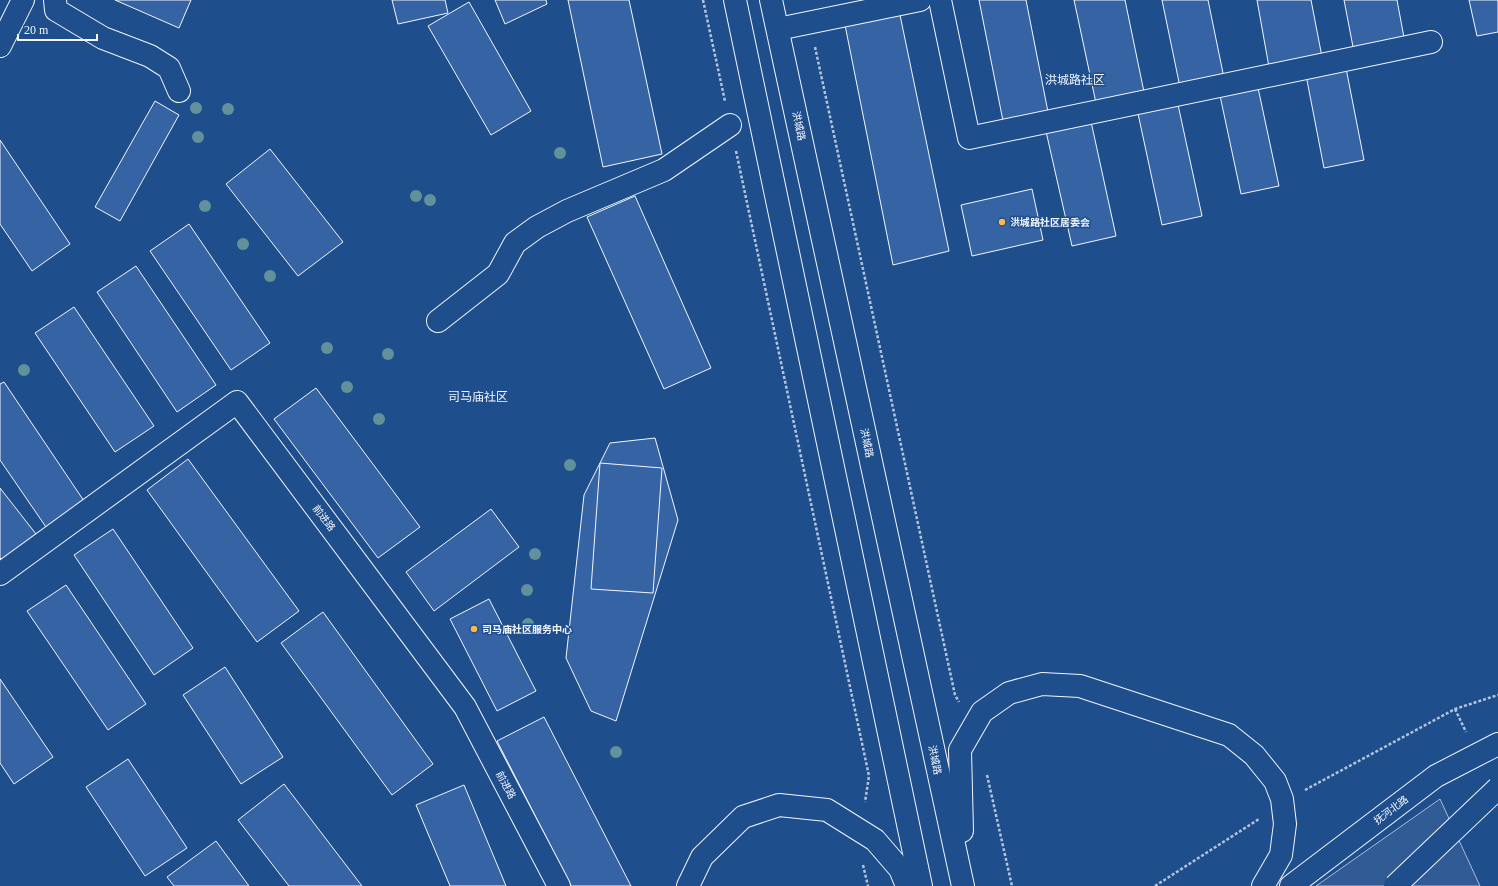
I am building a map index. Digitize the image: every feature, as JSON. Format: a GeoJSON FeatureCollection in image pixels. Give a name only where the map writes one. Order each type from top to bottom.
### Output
{"type":"FeatureCollection","features":[{"type":"Feature","properties":{"kind":"main road"},"geometry":{"type":"LineString","coordinates":[[0,46],[23,0]]}},
{"type":"Feature","properties":{"kind":"main road"},"geometry":{"type":"LineString","coordinates":[[55,0],[56,10],[103,38],[150,56],[169,68],[179,91]]}},
{"type":"Feature","properties":{"kind":"main road"},"geometry":{"type":"LineString","coordinates":[[735,0],[921,886]]}},
{"type":"Feature","properties":{"kind":"main road","name":"洪城路"},"geometry":{"type":"LineString","coordinates":[[772,0],[963,886]]}},
{"type":"Feature","properties":{"kind":"main road"},"geometry":{"type":"LineString","coordinates":[[778,29],[920,0]]}},
{"type":"Feature","properties":{"kind":"main road"},"geometry":{"type":"LineString","coordinates":[[940,0],[969,138],[1431,42]]}},
{"type":"Feature","properties":{"kind":"main road"},"geometry":{"type":"LineString","coordinates":[[438,321],[498,274],[515,243],[537,227],[567,211],[664,170],[730,125]]}},
{"type":"Feature","properties":{"kind":"main road","name":"前进路"},"geometry":{"type":"LineString","coordinates":[[0,574],[237,402],[465,707],[559,886]]}},
{"type":"Feature","properties":{"kind":"main road"},"geometry":{"type":"LineString","coordinates":[[968,886],[960,820],[960,750],[982,712],[1009,693],[1042,684],[1080,686],[1229,735],[1254,755],[1275,781],[1282,799],[1285,824],[1281,855],[1263,886]]}},
{"type":"Feature","properties":{"kind":"main road","name":"抚河北路"},"geometry":{"type":"LineString","coordinates":[[1291,886],[1436,776],[1498,744]]}},
{"type":"Feature","properties":{"kind":"main road"},"geometry":{"type":"LineString","coordinates":[[1395,886],[1498,788]]}},
{"type":"Feature","properties":{"kind":"main road"},"geometry":{"type":"LineString","coordinates":[[688,886],[702,857],[743,817],[779,805],[827,810],[839,817],[875,840],[900,869],[908,886]]}},
{"type":"Feature","properties":{"kind":"path"},"geometry":{"type":"LineString","coordinates":[[703,0],[869,776],[865,802]]}},
{"type":"Feature","properties":{"kind":"path"},"geometry":{"type":"LineString","coordinates":[[810,23],[955,695],[960,705]]}},
{"type":"Feature","properties":{"kind":"path"},"geometry":{"type":"LineString","coordinates":[[1300,794],[1455,709],[1498,695]]}},
{"type":"Feature","properties":{"kind":"path"},"geometry":{"type":"LineString","coordinates":[[1455,709],[1468,736]]}},
{"type":"Feature","properties":{"kind":"path"},"geometry":{"type":"LineString","coordinates":[[986,770],[1012,886]]}},
{"type":"Feature","properties":{"kind":"path"},"geometry":{"type":"LineString","coordinates":[[1155,886],[1264,816]]}},
{"type":"Feature","properties":{"kind":"shaded area"},"geometry":{"type":"Polygon","coordinates":[[[1440,799],[1480,886],[1316,886],[1440,799]]]}},
{"type":"Feature","properties":{"kind":"building"},"geometry":{"type":"Polygon","coordinates":[[[115,0],[191,0],[179,28],[115,0]]]}},
{"type":"Feature","properties":{"kind":"building"},"geometry":{"type":"Polygon","coordinates":[[[392,0],[445,0],[448,13],[398,24],[392,0]]]}},
{"type":"Feature","properties":{"kind":"building"},"geometry":{"type":"Polygon","coordinates":[[[495,0],[546,0],[547,4],[505,24],[495,0]]]}},
{"type":"Feature","properties":{"kind":"building"},"geometry":{"type":"Polygon","coordinates":[[[568,0],[629,0],[662,154],[603,167],[568,0]]]}},
{"type":"Feature","properties":{"kind":"building"},"geometry":{"type":"Polygon","coordinates":[[[979,0],[1026,0],[1049,117],[1004,126],[979,0]]]}},
{"type":"Feature","properties":{"kind":"building"},"geometry":{"type":"Polygon","coordinates":[[[1074,0],[1125,0],[1144,92],[1096,103],[1074,0]]]}},
{"type":"Feature","properties":{"kind":"building"},"geometry":{"type":"Polygon","coordinates":[[[1162,0],[1208,0],[1224,78],[1180,87],[1162,0]]]}},
{"type":"Feature","properties":{"kind":"building"},"geometry":{"type":"Polygon","coordinates":[[[1257,0],[1311,0],[1322,57],[1269,67],[1257,0]]]}},
{"type":"Feature","properties":{"kind":"building"},"geometry":{"type":"Polygon","coordinates":[[[1344,0],[1397,0],[1405,43],[1354,52],[1344,0]]]}},
{"type":"Feature","properties":{"kind":"building"},"geometry":{"type":"Polygon","coordinates":[[[1469,0],[1498,0],[1498,32],[1477,36],[1469,0]]]}},
{"type":"Feature","properties":{"kind":"building"},"geometry":{"type":"Polygon","coordinates":[[[469,2],[531,111],[491,135],[428,26],[469,2]]]}},
{"type":"Feature","properties":{"kind":"building"},"geometry":{"type":"Polygon","coordinates":[[[900,15],[949,251],[893,265],[845,25],[900,15]]]}},
{"type":"Feature","properties":{"kind":"building"},"geometry":{"type":"Polygon","coordinates":[[[1345,63],[1364,160],[1324,168],[1305,70],[1345,63]]]}},
{"type":"Feature","properties":{"kind":"building"},"geometry":{"type":"Polygon","coordinates":[[[1257,83],[1279,186],[1241,194],[1219,91],[1257,83]]]}},
{"type":"Feature","properties":{"kind":"building"},"geometry":{"type":"Polygon","coordinates":[[[1177,100],[1202,216],[1162,225],[1137,109],[1177,100]]]}},
{"type":"Feature","properties":{"kind":"building"},"geometry":{"type":"Polygon","coordinates":[[[155,101],[179,115],[120,221],[95,207],[155,101]]]}},
{"type":"Feature","properties":{"kind":"building"},"geometry":{"type":"Polygon","coordinates":[[[1090,117],[1116,236],[1072,246],[1045,127],[1090,117]]]}},
{"type":"Feature","properties":{"kind":"building"},"geometry":{"type":"Polygon","coordinates":[[[0,140],[70,244],[32,271],[0,224],[0,140]]]}},
{"type":"Feature","properties":{"kind":"building"},"geometry":{"type":"Polygon","coordinates":[[[270,149],[343,242],[298,276],[226,184],[270,149]]]}},
{"type":"Feature","properties":{"kind":"building","name":"洪城路社区居委会"},"geometry":{"type":"Polygon","coordinates":[[[1032,189],[1043,240],[972,256],[961,205],[1032,189]]]}},
{"type":"Feature","properties":{"kind":"building"},"geometry":{"type":"Polygon","coordinates":[[[635,196],[711,368],[664,389],[587,217],[635,196]]]}},
{"type":"Feature","properties":{"kind":"building"},"geometry":{"type":"Polygon","coordinates":[[[189,224],[270,343],[231,370],[150,251],[189,224]]]}},
{"type":"Feature","properties":{"kind":"building"},"geometry":{"type":"Polygon","coordinates":[[[136,266],[216,385],[177,412],[97,292],[136,266]]]}},
{"type":"Feature","properties":{"kind":"building"},"geometry":{"type":"Polygon","coordinates":[[[74,307],[154,426],[115,452],[35,333],[74,307]]]}},
{"type":"Feature","properties":{"kind":"building"},"geometry":{"type":"Polygon","coordinates":[[[4,382],[84,501],[46,527],[0,460],[0,384],[4,382]]]}},
{"type":"Feature","properties":{"kind":"building"},"geometry":{"type":"Polygon","coordinates":[[[316,388],[420,527],[378,558],[274,419],[316,388]]]}},
{"type":"Feature","properties":{"kind":"building"},"geometry":{"type":"Polygon","coordinates":[[[655,438],[678,520],[616,721],[591,711],[566,658],[584,495],[610,443],[655,438]]]}},
{"type":"Feature","properties":{"kind":"building"},"geometry":{"type":"Polygon","coordinates":[[[188,459],[299,611],[257,642],[147,490],[188,459]]]}},
{"type":"Feature","properties":{"kind":"building"},"geometry":{"type":"Polygon","coordinates":[[[600,463],[662,468],[653,593],[591,589],[600,463]]]}},
{"type":"Feature","properties":{"kind":"building"},"geometry":{"type":"Polygon","coordinates":[[[0,488],[36,534],[2,560],[0,558],[0,488]]]}},
{"type":"Feature","properties":{"kind":"building"},"geometry":{"type":"Polygon","coordinates":[[[491,509],[519,547],[434,611],[406,572],[491,509]]]}},
{"type":"Feature","properties":{"kind":"building"},"geometry":{"type":"Polygon","coordinates":[[[113,529],[193,648],[154,675],[74,555],[113,529]]]}},
{"type":"Feature","properties":{"kind":"building"},"geometry":{"type":"Polygon","coordinates":[[[66,585],[146,704],[108,730],[27,611],[66,585]]]}},
{"type":"Feature","properties":{"kind":"building"},"geometry":{"type":"Polygon","coordinates":[[[489,599],[536,691],[497,711],[450,619],[489,599]]]}},
{"type":"Feature","properties":{"kind":"building"},"geometry":{"type":"Polygon","coordinates":[[[323,612],[433,764],[392,795],[281,643],[323,612]]]}},
{"type":"Feature","properties":{"kind":"building"},"geometry":{"type":"Polygon","coordinates":[[[225,667],[283,757],[241,784],[183,695],[225,667]]]}},
{"type":"Feature","properties":{"kind":"building"},"geometry":{"type":"Polygon","coordinates":[[[0,679],[53,757],[14,784],[0,763],[0,679]]]}},
{"type":"Feature","properties":{"kind":"building"},"geometry":{"type":"Polygon","coordinates":[[[544,717],[631,886],[571,886],[497,741],[544,717]]]}},
{"type":"Feature","properties":{"kind":"building"},"geometry":{"type":"Polygon","coordinates":[[[128,759],[187,848],[145,876],[86,787],[128,759]]]}},
{"type":"Feature","properties":{"kind":"building"},"geometry":{"type":"Polygon","coordinates":[[[284,784],[362,886],[289,886],[238,820],[284,784]]]}},
{"type":"Feature","properties":{"kind":"building"},"geometry":{"type":"Polygon","coordinates":[[[464,785],[506,886],[450,886],[416,805],[464,785]]]}},
{"type":"Feature","properties":{"kind":"building"},"geometry":{"type":"Polygon","coordinates":[[[216,841],[249,886],[174,886],[167,877],[216,841]]]}},
{"type":"Feature","properties":{"kind":"place","name":"洪城路社区居委会"},"geometry":{"type":"Point","coordinates":[1002,222]}},
{"type":"Feature","properties":{"kind":"place","name":"司马庙社区服务中心"},"geometry":{"type":"Point","coordinates":[474,629]}},
{"type":"Feature","properties":{"kind":"district","name":"洪城路社区"},"geometry":{"type":"Point","coordinates":[1075,80]}},
{"type":"Feature","properties":{"kind":"district","name":"司马庙社区"},"geometry":{"type":"Point","coordinates":[478,397]}}]}
